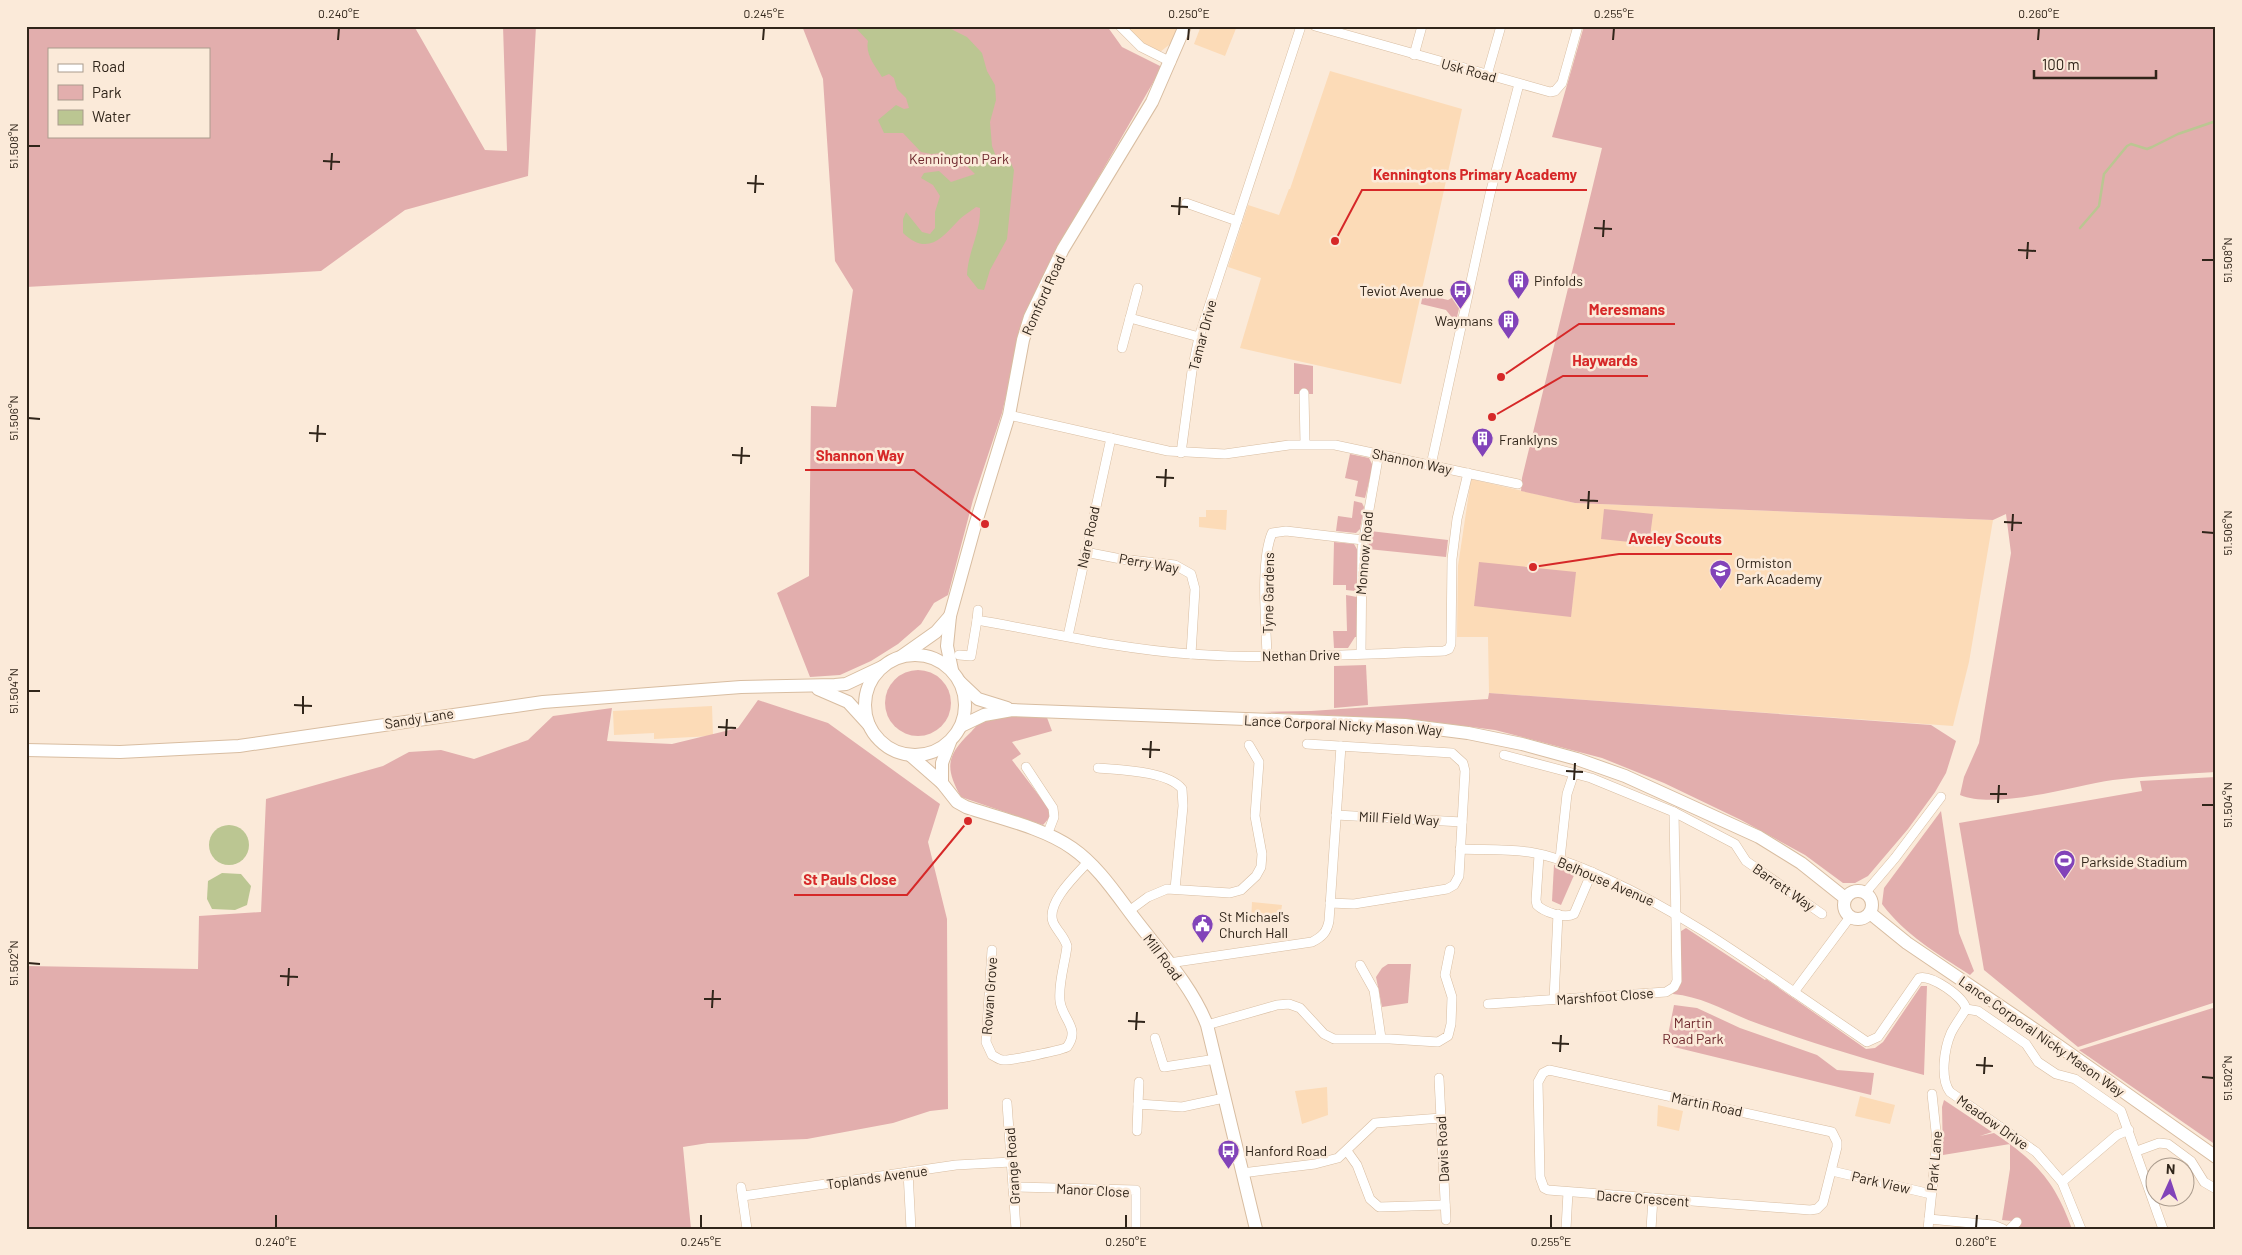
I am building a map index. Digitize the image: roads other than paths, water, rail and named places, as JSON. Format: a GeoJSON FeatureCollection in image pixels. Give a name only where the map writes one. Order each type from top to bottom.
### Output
{"type":"FeatureCollection","features":[{"type":"Feature","properties":{"kind":"main road","name":"Romford Road"},"geometry":{"type":"LineString","coordinates":[[952,670],[947,646],[950,616],[1009,415],[1023,340],[1030,317],[1063,249],[1138,128],[1171,62],[1185,26]]}},
{"type":"Feature","properties":{"kind":"main road","name":"Romford Road"},"geometry":{"type":"LineString","coordinates":[[902,656],[936,632],[950,616]]}},
{"type":"Feature","properties":{"kind":"main road"},"geometry":{"type":"LineString","coordinates":[[942,783],[942,763],[950,742],[961,726],[965,703],[959,682],[952,670],[932,658],[902,656],[882,667],[875,675],[867,695],[866,707],[869,725],[884,744],[896,751],[910,755],[936,751],[950,742]]}},
{"type":"Feature","properties":{"kind":"main road","name":"Sandy Lane"},"geometry":{"type":"LineString","coordinates":[[26,750],[120,752],[239,746],[544,702],[731,688],[813,687],[846,684],[882,667]]}},
{"type":"Feature","properties":{"kind":"main road","name":"Lance Corporal Nicky Mason Way"},"geometry":{"type":"LineString","coordinates":[[959,682],[984,702],[1012,710]]}},
{"type":"Feature","properties":{"kind":"main road","name":"Sandy Lane"},"geometry":{"type":"LineString","coordinates":[[813,687],[830,692],[848,702],[869,725]]}},
{"type":"Feature","properties":{"kind":"main road","name":"Lance Corporal Nicky Mason Way"},"geometry":{"type":"LineString","coordinates":[[961,726],[984,715],[1012,710],[1405,725],[1468,733],[1522,744],[1577,759],[1625,776],[1759,837],[1802,863],[1845,898]]}},
{"type":"Feature","properties":{"kind":"main road","name":"Mill Road"},"geometry":{"type":"LineString","coordinates":[[910,755],[942,783],[957,802],[966,807],[1047,835],[1073,848],[1110,886],[1169,963],[1202,1011],[1207,1025],[1256,1229]]}},
{"type":"Feature","properties":{"kind":"main road"},"geometry":{"type":"LineString","coordinates":[[1856,890],[1866,892],[1872,900],[1870,913],[1858,919],[1850,917],[1844,906],[1845,898],[1856,890]]}},
{"type":"Feature","properties":{"kind":"main road","name":"Lance Corporal Nicky Mason Way"},"geometry":{"type":"LineString","coordinates":[[1870,913],[1907,943],[2059,1046],[2216,1157]]}},
{"type":"Feature","properties":{"kind":"street"},"geometry":{"type":"LineString","coordinates":[[1120,26],[1141,47],[1171,62]]}},
{"type":"Feature","properties":{"kind":"street","name":"Tamar Drive"},"geometry":{"type":"LineString","coordinates":[[1182,453],[1192,371],[1199,337],[1301,26]]}},
{"type":"Feature","properties":{"kind":"street","name":"Usk Road"},"geometry":{"type":"LineString","coordinates":[[1315,26],[1343,30],[1414,55],[1550,92],[1560,87],[1578,26]]}},
{"type":"Feature","properties":{"kind":"street"},"geometry":{"type":"LineString","coordinates":[[1414,55],[1422,26]]}},
{"type":"Feature","properties":{"kind":"street"},"geometry":{"type":"LineString","coordinates":[[1487,75],[1501,26]]}},
{"type":"Feature","properties":{"kind":"street"},"geometry":{"type":"LineString","coordinates":[[1431,465],[1492,185],[1519,84]]}},
{"type":"Feature","properties":{"kind":"street"},"geometry":{"type":"LineString","coordinates":[[1186,203],[1237,221]]}},
{"type":"Feature","properties":{"kind":"street"},"geometry":{"type":"LineString","coordinates":[[1122,348],[1138,288]]}},
{"type":"Feature","properties":{"kind":"street"},"geometry":{"type":"LineString","coordinates":[[1130,318],[1199,337]]}},
{"type":"Feature","properties":{"kind":"street"},"geometry":{"type":"LineString","coordinates":[[1304,394],[1305,444]]}},
{"type":"Feature","properties":{"kind":"street","name":"Shannon Way"},"geometry":{"type":"LineString","coordinates":[[1009,415],[1182,453],[1225,454],[1305,444],[1335,445],[1518,484]]}},
{"type":"Feature","properties":{"kind":"street","name":"Nare Road"},"geometry":{"type":"LineString","coordinates":[[1068,636],[1110,438]]}},
{"type":"Feature","properties":{"kind":"street","name":"Monnow Road"},"geometry":{"type":"LineString","coordinates":[[1361,654],[1360,593],[1363,540],[1379,454]]}},
{"type":"Feature","properties":{"kind":"street","name":"Nethan Drive"},"geometry":{"type":"LineString","coordinates":[[977,620],[1068,636],[1191,654],[1267,656],[1444,651],[1449,649],[1451,638],[1451,583],[1454,540],[1468,473]]}},
{"type":"Feature","properties":{"kind":"street","name":"Tyne Gardens"},"geometry":{"type":"LineString","coordinates":[[1267,656],[1266,581],[1269,544],[1272,533],[1286,531],[1363,540]]}},
{"type":"Feature","properties":{"kind":"street","name":"Perry Way"},"geometry":{"type":"LineString","coordinates":[[1085,552],[1121,559],[1175,565],[1191,574],[1195,589],[1191,654]]}},
{"type":"Feature","properties":{"kind":"street"},"geometry":{"type":"LineString","coordinates":[[959,655],[971,656],[978,610]]}},
{"type":"Feature","properties":{"kind":"street"},"geometry":{"type":"LineString","coordinates":[[1307,744],[1452,753],[1458,757],[1465,771],[1459,876],[1454,885],[1447,889],[1354,904],[1330,903]]}},
{"type":"Feature","properties":{"kind":"street"},"geometry":{"type":"LineString","coordinates":[[1129,911],[1157,892],[1175,889],[1230,893],[1241,890],[1261,867],[1262,854],[1255,816],[1259,762],[1250,745]]}},
{"type":"Feature","properties":{"kind":"street"},"geometry":{"type":"LineString","coordinates":[[1169,963],[1312,942],[1320,938],[1327,930],[1341,746]]}},
{"type":"Feature","properties":{"kind":"street","name":"Barrett Way"},"geometry":{"type":"LineString","coordinates":[[1504,755],[1574,773],[1626,791],[1674,812],[1735,844],[1746,861],[1822,914]]}},
{"type":"Feature","properties":{"kind":"street"},"geometry":{"type":"LineString","coordinates":[[1026,767],[1053,808],[1054,817],[1047,835]]}},
{"type":"Feature","properties":{"kind":"street"},"geometry":{"type":"LineString","coordinates":[[1098,768],[1137,771],[1178,784],[1182,789],[1183,806],[1175,889]]}},
{"type":"Feature","properties":{"kind":"street"},"geometry":{"type":"LineString","coordinates":[[1560,860],[1567,794],[1574,773]]}},
{"type":"Feature","properties":{"kind":"street"},"geometry":{"type":"LineString","coordinates":[[1866,892],[1895,858],[1941,797]]}},
{"type":"Feature","properties":{"kind":"street"},"geometry":{"type":"LineString","coordinates":[[1674,812],[1675,912]]}},
{"type":"Feature","properties":{"kind":"street","name":"Mill Field Way"},"geometry":{"type":"LineString","coordinates":[[1336,815],[1462,822]]}},
{"type":"Feature","properties":{"kind":"street","name":"Belhouse Avenue"},"geometry":{"type":"LineString","coordinates":[[1460,849],[1539,855],[1560,860],[1592,872],[1675,912],[1794,992]]}},
{"type":"Feature","properties":{"kind":"street"},"geometry":{"type":"LineString","coordinates":[[1539,855],[1537,905],[1558,914],[1566,916],[1574,914],[1592,872]]}},
{"type":"Feature","properties":{"kind":"street","name":"Rowan Grove"},"geometry":{"type":"LineString","coordinates":[[992,950],[986,1042],[992,1055],[1004,1060],[1011,1060],[1034,1054],[1055,1052],[1067,1047],[1073,1036],[1073,1030],[1060,1001],[1066,946],[1065,939],[1054,923],[1052,912],[1058,897],[1088,862]]}},
{"type":"Feature","properties":{"kind":"street","name":"Marshfoot Close"},"geometry":{"type":"LineString","coordinates":[[1488,1004],[1671,990],[1677,981],[1675,912]]}},
{"type":"Feature","properties":{"kind":"street"},"geometry":{"type":"LineString","coordinates":[[1554,999],[1558,914]]}},
{"type":"Feature","properties":{"kind":"street"},"geometry":{"type":"LineString","coordinates":[[1850,917],[1794,992],[1863,1040],[1871,1042],[1878,1038],[1919,978],[1931,978],[1962,1000],[1966,1009],[1978,1011],[2026,1044],[2038,1062],[2056,1074],[2075,1079],[2121,1111],[2137,1151],[2163,1229]]}},
{"type":"Feature","properties":{"kind":"street"},"geometry":{"type":"LineString","coordinates":[[1207,1025],[1277,1005],[1289,1004],[1300,1008],[1324,1034],[1334,1039],[1380,1038],[1432,1043],[1444,1040],[1448,1036],[1452,1024],[1452,997],[1445,975],[1450,950]]}},
{"type":"Feature","properties":{"kind":"street"},"geometry":{"type":"LineString","coordinates":[[1360,965],[1374,990],[1380,1038]]}},
{"type":"Feature","properties":{"kind":"street","name":"Meadow Drive"},"geometry":{"type":"LineString","coordinates":[[1966,1009],[1948,1042],[1945,1084],[1950,1092],[2036,1152],[2062,1182],[2081,1229]]}},
{"type":"Feature","properties":{"kind":"street"},"geometry":{"type":"LineString","coordinates":[[1155,1038],[1164,1068],[1216,1059]]}},
{"type":"Feature","properties":{"kind":"street","name":"Martin Road"},"geometry":{"type":"LineString","coordinates":[[1544,1073],[1555,1070],[1827,1130],[1832,1132],[1837,1142],[1832,1171]]}},
{"type":"Feature","properties":{"kind":"street","name":"Dacre Crescent"},"geometry":{"type":"LineString","coordinates":[[1544,1073],[1538,1082],[1541,1182],[1548,1190],[1816,1209],[1824,1203],[1832,1171]]}},
{"type":"Feature","properties":{"kind":"street","name":"Davis Road"},"geometry":{"type":"LineString","coordinates":[[1439,1078],[1446,1220]]}},
{"type":"Feature","properties":{"kind":"street"},"geometry":{"type":"LineString","coordinates":[[1137,1131],[1140,1082]]}},
{"type":"Feature","properties":{"kind":"street","name":"Park Lane"},"geometry":{"type":"LineString","coordinates":[[1928,1229],[1937,1129],[1932,1094]]}},
{"type":"Feature","properties":{"kind":"street"},"geometry":{"type":"LineString","coordinates":[[1138,1104],[1182,1107],[1224,1098]]}},
{"type":"Feature","properties":{"kind":"street","name":"Grange Road"},"geometry":{"type":"LineString","coordinates":[[1008,1103],[1016,1229]]}},
{"type":"Feature","properties":{"kind":"street"},"geometry":{"type":"LineString","coordinates":[[1242,1173],[1327,1162],[1338,1158],[1348,1151],[1375,1123],[1440,1118]]}},
{"type":"Feature","properties":{"kind":"street"},"geometry":{"type":"LineString","coordinates":[[2062,1182],[2117,1135],[2129,1130]]}},
{"type":"Feature","properties":{"kind":"street"},"geometry":{"type":"LineString","coordinates":[[2137,1151],[2159,1143],[2168,1144],[2190,1160],[2204,1182],[2216,1189]]}},
{"type":"Feature","properties":{"kind":"street"},"geometry":{"type":"LineString","coordinates":[[1348,1151],[1357,1165],[1370,1199],[1379,1207],[1445,1204]]}},
{"type":"Feature","properties":{"kind":"street","name":"Toplands Avenue"},"geometry":{"type":"LineString","coordinates":[[747,1229],[742,1191],[956,1165],[1011,1162]]}},
{"type":"Feature","properties":{"kind":"street","name":"Park View"},"geometry":{"type":"LineString","coordinates":[[1832,1171],[1931,1194]]}},
{"type":"Feature","properties":{"kind":"street"},"geometry":{"type":"LineString","coordinates":[[908,1172],[911,1229]]}},
{"type":"Feature","properties":{"kind":"street","name":"Manor Close"},"geometry":{"type":"LineString","coordinates":[[1014,1187],[1136,1190],[1136,1229]]}},
{"type":"Feature","properties":{"kind":"street"},"geometry":{"type":"LineString","coordinates":[[1566,1229],[1568,1192]]}},
{"type":"Feature","properties":{"kind":"street"},"geometry":{"type":"LineString","coordinates":[[1651,1229],[1652,1198]]}},
{"type":"Feature","properties":{"kind":"street"},"geometry":{"type":"LineString","coordinates":[[1929,1219],[1993,1224],[2004,1229]]}},
{"type":"Feature","properties":{"kind":"street"},"geometry":{"type":"LineString","coordinates":[[2010,1229],[2018,1222]]}},
{"type":"Feature","properties":{"kind":"water"},"geometry":{"type":"Polygon","coordinates":[[[854,26],[945,26],[967,37],[982,53],[987,71],[995,85],[996,100],[990,122],[992,146],[997,159],[1011,163],[1014,170],[1007,239],[990,270],[984,290],[978,289],[967,275],[979,225],[980,208],[976,207],[960,219],[946,234],[933,242],[919,243],[903,233],[903,219],[906,212],[922,232],[930,234],[935,228],[935,212],[940,196],[933,185],[921,178],[924,173],[939,171],[951,182],[975,174],[966,165],[942,153],[931,154],[921,152],[903,133],[884,133],[878,120],[896,105],[904,109],[909,108],[906,98],[897,89],[894,78],[889,74],[882,77],[869,55],[868,41],[854,26]]]}},
{"type":"Feature","properties":{"kind":"water"},"geometry":{"type":"Polygon","coordinates":[[[233,825],[240,828],[246,834],[249,845],[248,853],[240,862],[233,865],[225,865],[218,862],[210,853],[209,841],[212,834],[221,826],[233,825]]]}},
{"type":"Feature","properties":{"kind":"water"},"geometry":{"type":"Polygon","coordinates":[[[222,873],[241,874],[251,886],[247,905],[235,910],[212,909],[207,899],[208,881],[222,873]]]}},
{"type":"Feature","properties":{"kind":"waterway"},"geometry":{"type":"LineString","coordinates":[[2080,228],[2099,206],[2104,174],[2127,146],[2131,144],[2147,149],[2178,134],[2216,121]]}},
{"type":"Feature","properties":{"kind":"place","name":"Kenningtons Primary Academy"},"geometry":{"type":"Point","coordinates":[1335,241]}},
{"type":"Feature","properties":{"kind":"place","name":"Pinfolds"},"geometry":{"type":"Point","coordinates":[1518,299]}},
{"type":"Feature","properties":{"kind":"place","name":"Teviot Avenue"},"geometry":{"type":"Point","coordinates":[1460,309]}},
{"type":"Feature","properties":{"kind":"place","name":"Waymans"},"geometry":{"type":"Point","coordinates":[1509,339]}},
{"type":"Feature","properties":{"kind":"place","name":"Meresmans"},"geometry":{"type":"Point","coordinates":[1501,377]}},
{"type":"Feature","properties":{"kind":"place","name":"Haywards"},"geometry":{"type":"Point","coordinates":[1492,417]}},
{"type":"Feature","properties":{"kind":"place","name":"Franklyns"},"geometry":{"type":"Point","coordinates":[1483,458]}},
{"type":"Feature","properties":{"kind":"place","name":"Shannon Way"},"geometry":{"type":"Point","coordinates":[985,524]}},
{"type":"Feature","properties":{"kind":"place","name":"Aveley Scouts"},"geometry":{"type":"Point","coordinates":[1533,567]}},
{"type":"Feature","properties":{"kind":"place","name":"Ormiston Park Academy"},"geometry":{"type":"Point","coordinates":[1720,589]}},
{"type":"Feature","properties":{"kind":"place","name":"St Pauls Close"},"geometry":{"type":"Point","coordinates":[968,821]}},
{"type":"Feature","properties":{"kind":"place","name":"Parkside Stadium"},"geometry":{"type":"Point","coordinates":[2065,880]}},
{"type":"Feature","properties":{"kind":"place","name":"St Michael's Church Hall"},"geometry":{"type":"Point","coordinates":[1203,943]}},
{"type":"Feature","properties":{"kind":"place","name":"Hanford Road"},"geometry":{"type":"Point","coordinates":[1229,1169]}},
{"type":"Feature","properties":{"kind":"park label","name":"Kennington Park"},"geometry":{"type":"Point","coordinates":[959,158]}},
{"type":"Feature","properties":{"kind":"park label","name":"Martin Road Park"},"geometry":{"type":"Point","coordinates":[1693,1030]}}]}
